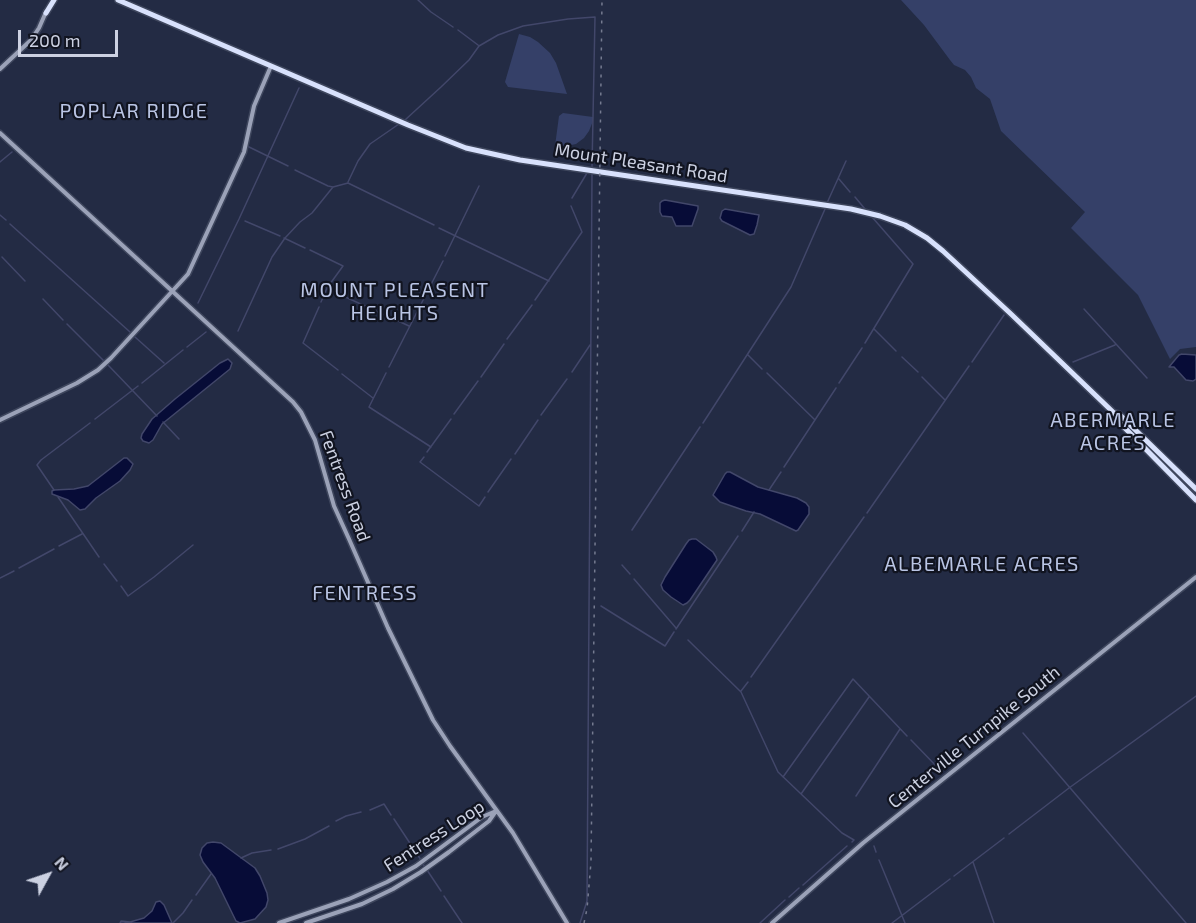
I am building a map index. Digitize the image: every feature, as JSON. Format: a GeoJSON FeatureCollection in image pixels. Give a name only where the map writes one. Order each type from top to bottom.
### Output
{"type":"FeatureCollection","features":[{"type":"Feature","properties":{"kind":"highway"},"geometry":{"type":"LineString","coordinates":[[46,13],[53,0]]}},
{"type":"Feature","properties":{"kind":"highway","name":"Mount Pleasant Road"},"geometry":{"type":"LineString","coordinates":[[118,0],[435,136],[483,153],[851,209],[898,222],[921,234],[943,251],[1195,487]]}},
{"type":"Feature","properties":{"kind":"highway","name":"Mount Pleasant Road"},"geometry":{"type":"LineString","coordinates":[[1114,413],[1115,418],[1196,500]]}},
{"type":"Feature","properties":{"kind":"highway"},"geometry":{"type":"LineString","coordinates":[[1186,490],[1195,487]]}},
{"type":"Feature","properties":{"kind":"street"},"geometry":{"type":"LineString","coordinates":[[0,69],[31,40],[46,13]]}},
{"type":"Feature","properties":{"kind":"street"},"geometry":{"type":"LineString","coordinates":[[0,420],[77,383],[98,370],[188,274],[244,152],[254,106],[271,66]]}},
{"type":"Feature","properties":{"kind":"street","name":"Fentress Road"},"geometry":{"type":"LineString","coordinates":[[0,133],[293,402],[301,412],[315,441],[340,520],[413,681],[438,728],[526,853],[567,923]]}},
{"type":"Feature","properties":{"kind":"street","name":"Centerville Turnpike South"},"geometry":{"type":"LineString","coordinates":[[772,923],[863,843],[1196,577]]}},
{"type":"Feature","properties":{"kind":"street","name":"Fentress Loop"},"geometry":{"type":"LineString","coordinates":[[279,923],[349,899],[387,882],[416,866],[482,817],[496,811]]}},
{"type":"Feature","properties":{"kind":"street","name":"Fentress Loop"},"geometry":{"type":"LineString","coordinates":[[306,923],[362,904],[393,889],[449,852],[489,821],[496,811]]}},
{"type":"Feature","properties":{"kind":"shaded area"},"geometry":{"type":"Polygon","coordinates":[[[901,0],[1196,0],[1196,347],[1180,349],[1170,359],[1138,295],[1071,228],[1085,212],[1001,131],[990,99],[976,88],[965,70],[954,65],[924,25],[901,0]]]}},
{"type":"Feature","properties":{"kind":"shaded area"},"geometry":{"type":"Polygon","coordinates":[[[519,34],[530,37],[550,53],[567,94],[508,87],[505,82],[519,34]]]}},
{"type":"Feature","properties":{"kind":"shaded area"},"geometry":{"type":"Polygon","coordinates":[[[563,113],[593,117],[593,121],[584,138],[576,144],[562,147],[555,146],[559,116],[563,113]]]}},
{"type":"Feature","properties":{"kind":"shaded area"},"geometry":{"type":"Polygon","coordinates":[[[665,200],[698,206],[692,226],[676,226],[672,217],[662,216],[660,203],[665,200]]]}},
{"type":"Feature","properties":{"kind":"shaded area"},"geometry":{"type":"Polygon","coordinates":[[[725,209],[759,215],[754,234],[750,235],[722,221],[720,218],[725,209]]]}},
{"type":"Feature","properties":{"kind":"shaded area"},"geometry":{"type":"Polygon","coordinates":[[[1182,354],[1196,355],[1196,379],[1193,381],[1186,380],[1174,367],[1169,367],[1182,354]]]}},
{"type":"Feature","properties":{"kind":"shaded area"},"geometry":{"type":"Polygon","coordinates":[[[228,359],[232,363],[230,369],[162,424],[153,440],[149,443],[143,441],[142,434],[152,419],[220,363],[228,359]]]}},
{"type":"Feature","properties":{"kind":"shaded area"},"geometry":{"type":"Polygon","coordinates":[[[124,458],[133,464],[130,470],[85,509],[80,510],[68,500],[52,494],[54,490],[88,486],[124,458]]]}},
{"type":"Feature","properties":{"kind":"shaded area"},"geometry":{"type":"Polygon","coordinates":[[[727,472],[758,487],[797,498],[809,507],[809,514],[796,531],[760,514],[720,502],[713,495],[727,472]]]}},
{"type":"Feature","properties":{"kind":"shaded area"},"geometry":{"type":"Polygon","coordinates":[[[696,539],[713,552],[717,560],[690,600],[683,605],[663,590],[661,585],[686,544],[696,539]]]}},
{"type":"Feature","properties":{"kind":"shaded area"},"geometry":{"type":"Polygon","coordinates":[[[207,843],[221,843],[255,868],[260,876],[268,900],[266,907],[255,919],[240,923],[236,921],[215,878],[203,862],[200,855],[202,848],[207,843]]]}},
{"type":"Feature","properties":{"kind":"shaded area"},"geometry":{"type":"Polygon","coordinates":[[[160,901],[172,923],[120,923],[144,918],[152,911],[156,902],[160,901]]]}},
{"type":"Feature","properties":{"kind":"waterway"},"geometry":{"type":"LineString","coordinates":[[418,0],[453,27]]}},
{"type":"Feature","properties":{"kind":"waterway"},"geometry":{"type":"LineString","coordinates":[[405,120],[469,60],[479,46],[498,35],[523,26],[595,17],[592,167]]}},
{"type":"Feature","properties":{"kind":"waterway"},"geometry":{"type":"LineString","coordinates":[[458,30],[478,45]]}},
{"type":"Feature","properties":{"kind":"waterway"},"geometry":{"type":"LineString","coordinates":[[198,303],[299,88]]}},
{"type":"Feature","properties":{"kind":"waterway"},"geometry":{"type":"LineString","coordinates":[[348,182],[358,161],[370,144],[399,124]]}},
{"type":"Feature","properties":{"kind":"waterway"},"geometry":{"type":"LineString","coordinates":[[247,146],[288,166]]}},
{"type":"Feature","properties":{"kind":"waterway"},"geometry":{"type":"LineString","coordinates":[[0,162],[12,152]]}},
{"type":"Feature","properties":{"kind":"waterway"},"geometry":{"type":"LineString","coordinates":[[827,203],[846,161]]}},
{"type":"Feature","properties":{"kind":"waterway"},"geometry":{"type":"LineString","coordinates":[[295,170],[328,186],[348,183],[434,225]]}},
{"type":"Feature","properties":{"kind":"waterway"},"geometry":{"type":"LineString","coordinates":[[572,198],[587,173]]}},
{"type":"Feature","properties":{"kind":"waterway"},"geometry":{"type":"LineString","coordinates":[[580,923],[587,901],[592,174]]}},
{"type":"Feature","properties":{"kind":"waterway"},"geometry":{"type":"LineString","coordinates":[[839,179],[850,192]]}},
{"type":"Feature","properties":{"kind":"waterway"},"geometry":{"type":"LineString","coordinates":[[445,256],[479,186]]}},
{"type":"Feature","properties":{"kind":"waterway"},"geometry":{"type":"LineString","coordinates":[[238,331],[272,257],[285,238],[312,213],[333,187]]}},
{"type":"Feature","properties":{"kind":"waterway"},"geometry":{"type":"LineString","coordinates":[[855,197],[865,209]]}},
{"type":"Feature","properties":{"kind":"waterway"},"geometry":{"type":"LineString","coordinates":[[535,300],[582,232],[571,206]]}},
{"type":"Feature","properties":{"kind":"waterway"},"geometry":{"type":"LineString","coordinates":[[703,423],[791,287],[825,209]]}},
{"type":"Feature","properties":{"kind":"waterway"},"geometry":{"type":"LineString","coordinates":[[0,215],[6,220]]}},
{"type":"Feature","properties":{"kind":"waterway"},"geometry":{"type":"LineString","coordinates":[[865,343],[913,264],[872,217]]}},
{"type":"Feature","properties":{"kind":"waterway"},"geometry":{"type":"LineString","coordinates":[[245,221],[280,236]]}},
{"type":"Feature","properties":{"kind":"waterway"},"geometry":{"type":"LineString","coordinates":[[10,224],[130,332]]}},
{"type":"Feature","properties":{"kind":"waterway"},"geometry":{"type":"LineString","coordinates":[[439,228],[549,281]]}},
{"type":"Feature","properties":{"kind":"waterway"},"geometry":{"type":"LineString","coordinates":[[284,238],[305,248]]}},
{"type":"Feature","properties":{"kind":"waterway"},"geometry":{"type":"LineString","coordinates":[[310,250],[343,266],[327,288],[321,302]]}},
{"type":"Feature","properties":{"kind":"waterway"},"geometry":{"type":"LineString","coordinates":[[2,257],[25,281]]}},
{"type":"Feature","properties":{"kind":"waterway"},"geometry":{"type":"LineString","coordinates":[[389,367],[443,261]]}},
{"type":"Feature","properties":{"kind":"waterway"},"geometry":{"type":"LineString","coordinates":[[328,289],[389,317]]}},
{"type":"Feature","properties":{"kind":"waterway"},"geometry":{"type":"LineString","coordinates":[[43,299],[63,320]]}},
{"type":"Feature","properties":{"kind":"waterway"},"geometry":{"type":"LineString","coordinates":[[507,339],[532,305]]}},
{"type":"Feature","properties":{"kind":"waterway"},"geometry":{"type":"LineString","coordinates":[[319,307],[303,343],[338,370]]}},
{"type":"Feature","properties":{"kind":"waterway"},"geometry":{"type":"LineString","coordinates":[[1084,309],[1147,378]]}},
{"type":"Feature","properties":{"kind":"waterway"},"geometry":{"type":"LineString","coordinates":[[972,362],[1004,315]]}},
{"type":"Feature","properties":{"kind":"waterway"},"geometry":{"type":"LineString","coordinates":[[394,319],[409,326]]}},
{"type":"Feature","properties":{"kind":"waterway"},"geometry":{"type":"LineString","coordinates":[[67,324],[104,361]]}},
{"type":"Feature","properties":{"kind":"waterway"},"geometry":{"type":"LineString","coordinates":[[874,329],[896,351]]}},
{"type":"Feature","properties":{"kind":"waterway"},"geometry":{"type":"LineString","coordinates":[[187,347],[206,332]]}},
{"type":"Feature","properties":{"kind":"waterway"},"geometry":{"type":"LineString","coordinates":[[135,337],[164,363]]}},
{"type":"Feature","properties":{"kind":"waterway"},"geometry":{"type":"LineString","coordinates":[[481,377],[504,344]]}},
{"type":"Feature","properties":{"kind":"waterway"},"geometry":{"type":"LineString","coordinates":[[572,372],[590,345]]}},
{"type":"Feature","properties":{"kind":"waterway"},"geometry":{"type":"LineString","coordinates":[[1073,362],[1115,345]]}},
{"type":"Feature","properties":{"kind":"waterway"},"geometry":{"type":"LineString","coordinates":[[839,383],[862,348]]}},
{"type":"Feature","properties":{"kind":"waterway"},"geometry":{"type":"LineString","coordinates":[[142,383],[183,350]]}},
{"type":"Feature","properties":{"kind":"waterway"},"geometry":{"type":"LineString","coordinates":[[748,355],[762,369]]}},
{"type":"Feature","properties":{"kind":"waterway"},"geometry":{"type":"LineString","coordinates":[[902,357],[918,372]]}},
{"type":"Feature","properties":{"kind":"waterway"},"geometry":{"type":"LineString","coordinates":[[108,365],[157,416]]}},
{"type":"Feature","properties":{"kind":"waterway"},"geometry":{"type":"LineString","coordinates":[[867,513],[969,366]]}},
{"type":"Feature","properties":{"kind":"waterway"},"geometry":{"type":"LineString","coordinates":[[386,373],[369,407],[431,447]]}},
{"type":"Feature","properties":{"kind":"waterway"},"geometry":{"type":"LineString","coordinates":[[767,373],[815,420]]}},
{"type":"Feature","properties":{"kind":"waterway"},"geometry":{"type":"LineString","coordinates":[[342,374],[373,398]]}},
{"type":"Feature","properties":{"kind":"waterway"},"geometry":{"type":"LineString","coordinates":[[922,377],[945,400]]}},
{"type":"Feature","properties":{"kind":"waterway"},"geometry":{"type":"LineString","coordinates":[[541,415],[567,379]]}},
{"type":"Feature","properties":{"kind":"waterway"},"geometry":{"type":"LineString","coordinates":[[454,414],[478,381]]}},
{"type":"Feature","properties":{"kind":"waterway"},"geometry":{"type":"LineString","coordinates":[[95,419],[138,386]]}},
{"type":"Feature","properties":{"kind":"waterway"},"geometry":{"type":"LineString","coordinates":[[784,467],[836,388]]}},
{"type":"Feature","properties":{"kind":"waterway"},"geometry":{"type":"LineString","coordinates":[[427,452],[451,419]]}},
{"type":"Feature","properties":{"kind":"waterway"},"geometry":{"type":"LineString","coordinates":[[515,454],[538,420]]}},
{"type":"Feature","properties":{"kind":"waterway"},"geometry":{"type":"LineString","coordinates":[[163,422],[179,439]]}},
{"type":"Feature","properties":{"kind":"waterway"},"geometry":{"type":"LineString","coordinates":[[54,490],[37,465],[90,423]]}},
{"type":"Feature","properties":{"kind":"waterway"},"geometry":{"type":"LineString","coordinates":[[632,530],[700,427]]}},
{"type":"Feature","properties":{"kind":"waterway"},"geometry":{"type":"LineString","coordinates":[[424,457],[420,462],[479,506],[485,497]]}},
{"type":"Feature","properties":{"kind":"waterway"},"geometry":{"type":"LineString","coordinates":[[488,492],[511,459]]}},
{"type":"Feature","properties":{"kind":"waterway"},"geometry":{"type":"LineString","coordinates":[[769,490],[781,472]]}},
{"type":"Feature","properties":{"kind":"waterway"},"geometry":{"type":"LineString","coordinates":[[58,497],[99,557]]}},
{"type":"Feature","properties":{"kind":"waterway"},"geometry":{"type":"LineString","coordinates":[[742,531],[754,512]]}},
{"type":"Feature","properties":{"kind":"waterway"},"geometry":{"type":"LineString","coordinates":[[751,677],[864,517]]}},
{"type":"Feature","properties":{"kind":"waterway"},"geometry":{"type":"LineString","coordinates":[[59,546],[82,534]]}},
{"type":"Feature","properties":{"kind":"waterway"},"geometry":{"type":"LineString","coordinates":[[676,629],[738,536]]}},
{"type":"Feature","properties":{"kind":"waterway"},"geometry":{"type":"LineString","coordinates":[[121,586],[128,596],[193,545]]}},
{"type":"Feature","properties":{"kind":"waterway"},"geometry":{"type":"LineString","coordinates":[[19,568],[54,549]]}},
{"type":"Feature","properties":{"kind":"waterway"},"geometry":{"type":"LineString","coordinates":[[104,564],[117,581]]}},
{"type":"Feature","properties":{"kind":"waterway"},"geometry":{"type":"LineString","coordinates":[[622,565],[630,574]]}},
{"type":"Feature","properties":{"kind":"waterway"},"geometry":{"type":"LineString","coordinates":[[0,578],[14,571]]}},
{"type":"Feature","properties":{"kind":"waterway"},"geometry":{"type":"LineString","coordinates":[[634,579],[676,628]]}},
{"type":"Feature","properties":{"kind":"waterway"},"geometry":{"type":"LineString","coordinates":[[601,606],[665,646],[674,632]]}},
{"type":"Feature","properties":{"kind":"waterway"},"geometry":{"type":"LineString","coordinates":[[688,640],[741,692],[778,772],[842,833],[854,840],[852,842]]}},
{"type":"Feature","properties":{"kind":"waterway"},"geometry":{"type":"LineString","coordinates":[[783,777],[853,679],[907,736]]}},
{"type":"Feature","properties":{"kind":"waterway"},"geometry":{"type":"LineString","coordinates":[[741,691],[748,682]]}},
{"type":"Feature","properties":{"kind":"waterway"},"geometry":{"type":"LineString","coordinates":[[1009,834],[1196,696]]}},
{"type":"Feature","properties":{"kind":"waterway"},"geometry":{"type":"LineString","coordinates":[[801,794],[869,697]]}},
{"type":"Feature","properties":{"kind":"waterway"},"geometry":{"type":"LineString","coordinates":[[856,796],[900,729]]}},
{"type":"Feature","properties":{"kind":"waterway"},"geometry":{"type":"LineString","coordinates":[[1023,733],[1186,923]]}},
{"type":"Feature","properties":{"kind":"waterway"},"geometry":{"type":"LineString","coordinates":[[911,740],[941,771]]}},
{"type":"Feature","properties":{"kind":"waterway"},"geometry":{"type":"LineString","coordinates":[[370,810],[384,804],[391,815]]}},
{"type":"Feature","properties":{"kind":"waterway"},"geometry":{"type":"LineString","coordinates":[[336,821],[361,812]]}},
{"type":"Feature","properties":{"kind":"waterway"},"geometry":{"type":"LineString","coordinates":[[394,819],[421,860]]}},
{"type":"Feature","properties":{"kind":"waterway"},"geometry":{"type":"LineString","coordinates":[[278,849],[305,839],[329,826]]}},
{"type":"Feature","properties":{"kind":"waterway"},"geometry":{"type":"LineString","coordinates":[[954,876],[1004,838]]}},
{"type":"Feature","properties":{"kind":"waterway"},"geometry":{"type":"LineString","coordinates":[[803,885],[847,846]]}},
{"type":"Feature","properties":{"kind":"waterway"},"geometry":{"type":"LineString","coordinates":[[874,846],[876,852]]}},
{"type":"Feature","properties":{"kind":"waterway"},"geometry":{"type":"LineString","coordinates":[[241,858],[252,853],[271,850]]}},
{"type":"Feature","properties":{"kind":"waterway"},"geometry":{"type":"LineString","coordinates":[[879,860],[905,923]]}},
{"type":"Feature","properties":{"kind":"waterway"},"geometry":{"type":"LineString","coordinates":[[973,862],[994,923]]}},
{"type":"Feature","properties":{"kind":"waterway"},"geometry":{"type":"LineString","coordinates":[[427,870],[441,891]]}},
{"type":"Feature","properties":{"kind":"waterway"},"geometry":{"type":"LineString","coordinates":[[196,895],[211,874]]}},
{"type":"Feature","properties":{"kind":"waterway"},"geometry":{"type":"LineString","coordinates":[[892,923],[950,879]]}},
{"type":"Feature","properties":{"kind":"waterway"},"geometry":{"type":"LineString","coordinates":[[789,897],[799,888]]}},
{"type":"Feature","properties":{"kind":"waterway"},"geometry":{"type":"LineString","coordinates":[[444,896],[462,923]]}},
{"type":"Feature","properties":{"kind":"waterway"},"geometry":{"type":"LineString","coordinates":[[173,923],[192,900]]}},
{"type":"Feature","properties":{"kind":"waterway"},"geometry":{"type":"LineString","coordinates":[[760,923],[785,900]]}},
{"type":"Feature","properties":{"kind":"railway"},"geometry":{"type":"LineString","coordinates":[[584,923],[591,862],[602,0]]}},
{"type":"Feature","properties":{"kind":"district","name":"POPLAR RIDGE"},"geometry":{"type":"Point","coordinates":[134,111]}},
{"type":"Feature","properties":{"kind":"district","name":"MOUNT PLEASENT HEIGHTS"},"geometry":{"type":"Point","coordinates":[395,302]}},
{"type":"Feature","properties":{"kind":"district","name":"ABERMARLE ACRES"},"geometry":{"type":"Point","coordinates":[1113,432]}},
{"type":"Feature","properties":{"kind":"district","name":"ALBEMARLE ACRES"},"geometry":{"type":"Point","coordinates":[982,564]}},
{"type":"Feature","properties":{"kind":"district","name":"FENTRESS"},"geometry":{"type":"Point","coordinates":[365,593]}}]}
